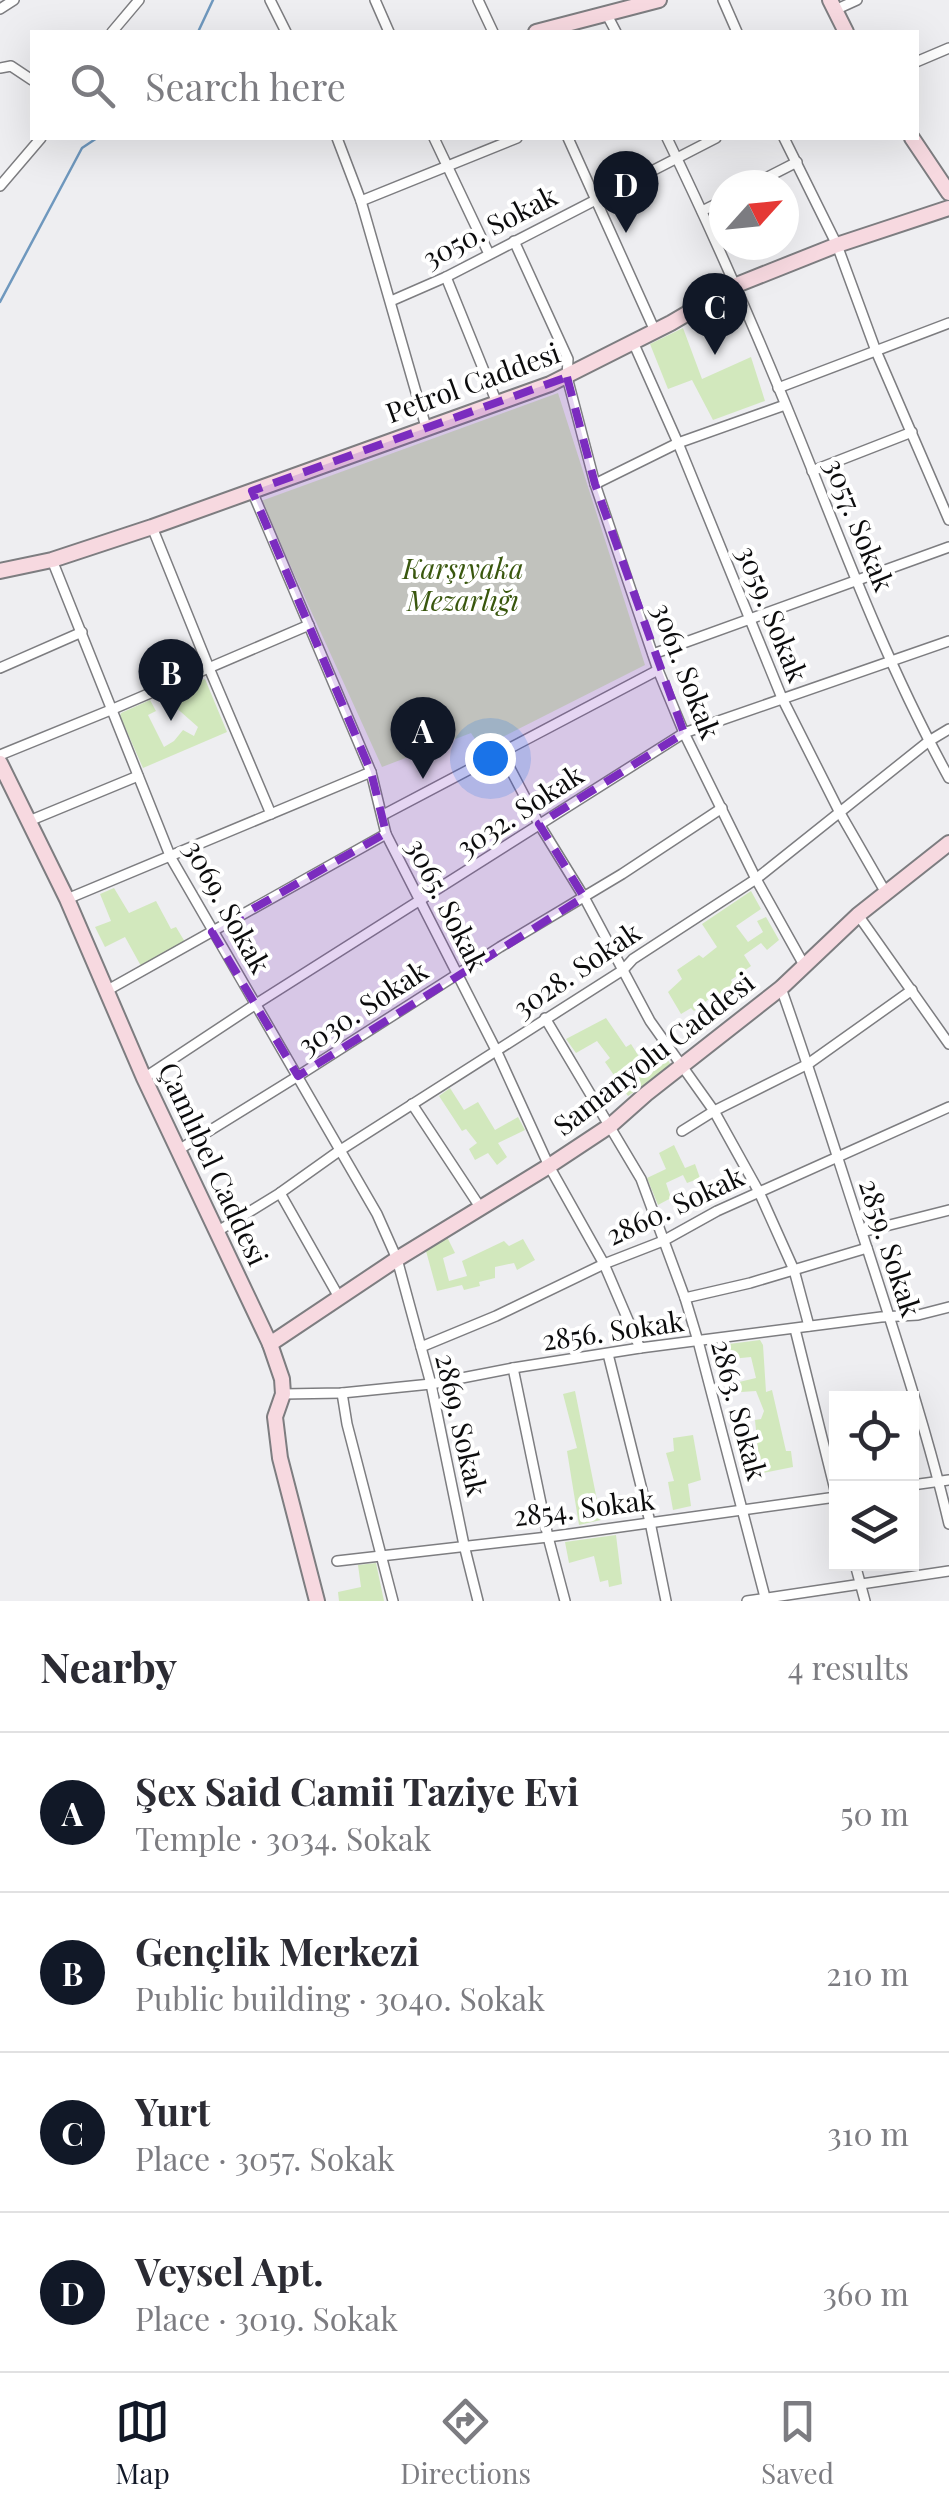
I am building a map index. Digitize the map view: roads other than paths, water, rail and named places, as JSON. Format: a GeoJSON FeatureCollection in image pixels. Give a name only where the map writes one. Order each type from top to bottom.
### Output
{"type":"FeatureCollection","features":[{"type":"Feature","properties":{"kind":"street"},"geometry":{"type":"LineString","coordinates":[[0,9],[14,0]]}},
{"type":"Feature","properties":{"kind":"street"},"geometry":{"type":"LineString","coordinates":[[114,30],[139,0]]}},
{"type":"Feature","properties":{"kind":"street"},"geometry":{"type":"LineString","coordinates":[[270,0],[285,30]]}},
{"type":"Feature","properties":{"kind":"street"},"geometry":{"type":"LineString","coordinates":[[375,0],[388,30]]}},
{"type":"Feature","properties":{"kind":"street"},"geometry":{"type":"LineString","coordinates":[[478,0],[492,30]]}},
{"type":"Feature","properties":{"kind":"street"},"geometry":{"type":"LineString","coordinates":[[543,30],[659,0]]}},
{"type":"Feature","properties":{"kind":"street"},"geometry":{"type":"LineString","coordinates":[[723,0],[736,30]]}},
{"type":"Feature","properties":{"kind":"street"},"geometry":{"type":"LineString","coordinates":[[845,30],[832,5],[857,0]]}},
{"type":"Feature","properties":{"kind":"street"},"geometry":{"type":"LineString","coordinates":[[606,13],[615,30]]}},
{"type":"Feature","properties":{"kind":"street"},"geometry":{"type":"LineString","coordinates":[[919,61],[949,48]]}},
{"type":"Feature","properties":{"kind":"street"},"geometry":{"type":"LineString","coordinates":[[0,68],[11,66],[30,79]]}},
{"type":"Feature","properties":{"kind":"street"},"geometry":{"type":"LineString","coordinates":[[0,186],[39,140]]}},
{"type":"Feature","properties":{"kind":"street"},"geometry":{"type":"LineString","coordinates":[[338,140],[361,201],[426,427]]}},
{"type":"Feature","properties":{"kind":"street"},"geometry":{"type":"LineString","coordinates":[[435,140],[489,254]]}},
{"type":"Feature","properties":{"kind":"street"},"geometry":{"type":"LineString","coordinates":[[361,201],[512,140]]}},
{"type":"Feature","properties":{"kind":"street"},"geometry":{"type":"LineString","coordinates":[[569,140],[655,331]]}},
{"type":"Feature","properties":{"kind":"street","name":"3057. Sokak"},"geometry":{"type":"LineString","coordinates":[[668,140],[702,211],[892,661],[949,778]]}},
{"type":"Feature","properties":{"kind":"street","name":"3050. Sokak"},"geometry":{"type":"LineString","coordinates":[[391,301],[446,277],[712,140]]}},
{"type":"Feature","properties":{"kind":"street"},"geometry":{"type":"LineString","coordinates":[[785,140],[837,244],[876,351],[949,520]]}},
{"type":"Feature","properties":{"kind":"street"},"geometry":{"type":"LineString","coordinates":[[913,140],[949,193]]}},
{"type":"Feature","properties":{"kind":"street"},"geometry":{"type":"LineString","coordinates":[[781,170],[797,162]]}},
{"type":"Feature","properties":{"kind":"street"},"geometry":{"type":"LineString","coordinates":[[702,211],[709,208]]}},
{"type":"Feature","properties":{"kind":"street","name":"Petrol Caddesi"},"geometry":{"type":"LineString","coordinates":[[0,571],[52,560],[152,527],[567,377],[734,286],[837,244],[949,208]]}},
{"type":"Feature","properties":{"kind":"street","name":"3061. Sokak"},"geometry":{"type":"LineString","coordinates":[[514,241],[568,359],[567,377],[595,484],[658,670],[684,734],[804,965]]}},
{"type":"Feature","properties":{"kind":"street"},"geometry":{"type":"LineString","coordinates":[[446,277],[496,403]]}},
{"type":"Feature","properties":{"kind":"street"},"geometry":{"type":"LineString","coordinates":[[778,388],[949,323]]}},
{"type":"Feature","properties":{"kind":"street","name":"3059. Sokak"},"geometry":{"type":"LineString","coordinates":[[634,342],[782,698],[886,893]]}},
{"type":"Feature","properties":{"kind":"street"},"geometry":{"type":"LineString","coordinates":[[595,484],[678,443],[785,405]]}},
{"type":"Feature","properties":{"kind":"street"},"geometry":{"type":"LineString","coordinates":[[812,471],[912,432]]}},
{"type":"Feature","properties":{"kind":"street","name":"3065. Sokak"},"geometry":{"type":"LineString","coordinates":[[252,491],[371,772],[386,834],[496,1050],[549,1166],[604,1264],[640,1348]]}},
{"type":"Feature","properties":{"kind":"street"},"geometry":{"type":"LineString","coordinates":[[152,527],[271,814]]}},
{"type":"Feature","properties":{"kind":"street"},"geometry":{"type":"LineString","coordinates":[[652,654],[949,547]]}},
{"type":"Feature","properties":{"kind":"street","name":"3069. Sokak"},"geometry":{"type":"LineString","coordinates":[[52,560],[170,858],[377,1214],[398,1259]]}},
{"type":"Feature","properties":{"kind":"street"},"geometry":{"type":"LineString","coordinates":[[0,755],[308,625]]}},
{"type":"Feature","properties":{"kind":"street"},"geometry":{"type":"LineString","coordinates":[[0,668],[82,632]]}},
{"type":"Feature","properties":{"kind":"street","name":"3032. Sokak"},"geometry":{"type":"LineString","coordinates":[[144,1078],[684,734],[949,641]]}},
{"type":"Feature","properties":{"kind":"street"},"geometry":{"type":"LineString","coordinates":[[382,815],[658,670]]}},
{"type":"Feature","properties":{"kind":"street","name":"3028. Sokak"},"geometry":{"type":"LineString","coordinates":[[218,1231],[623,970],[633,959],[756,879],[854,799],[949,729]]}},
{"type":"Feature","properties":{"kind":"street"},"geometry":{"type":"LineString","coordinates":[[502,752],[650,1021],[714,1112],[760,1192],[794,1270],[809,1326]]}},
{"type":"Feature","properties":{"kind":"street","name":"Çamlıbel Caddesi"},"geometry":{"type":"LineString","coordinates":[[0,763],[67,900],[144,1078],[270,1344],[282,1378],[275,1416],[280,1458],[317,1601]]}},
{"type":"Feature","properties":{"kind":"street"},"geometry":{"type":"LineString","coordinates":[[67,900],[371,772]]}},
{"type":"Feature","properties":{"kind":"street"},"geometry":{"type":"LineString","coordinates":[[29,821],[138,776]]}},
{"type":"Feature","properties":{"kind":"street","name":"3030. Sokak"},"geometry":{"type":"LineString","coordinates":[[180,1149],[722,808]]}},
{"type":"Feature","properties":{"kind":"street"},"geometry":{"type":"LineString","coordinates":[[106,991],[386,834]]}},
{"type":"Feature","properties":{"kind":"street","name":"Samanyolu Caddesi"},"geometry":{"type":"LineString","coordinates":[[270,1344],[610,1126],[781,988],[858,916],[949,843]]}},
{"type":"Feature","properties":{"kind":"street"},"geometry":{"type":"LineString","coordinates":[[858,916],[949,1044]]}},
{"type":"Feature","properties":{"kind":"street","name":"2859. Sokak"},"geometry":{"type":"LineString","coordinates":[[781,988],[944,1480],[949,1524]]}},
{"type":"Feature","properties":{"kind":"street"},"geometry":{"type":"LineString","coordinates":[[682,1131],[808,1064],[912,990]]}},
{"type":"Feature","properties":{"kind":"street","name":"2863. Sokak"},"geometry":{"type":"LineString","coordinates":[[545,1018],[641,1179],[698,1342],[765,1600]]}},
{"type":"Feature","properties":{"kind":"street"},"geometry":{"type":"LineString","coordinates":[[412,1104],[480,1207]]}},
{"type":"Feature","properties":{"kind":"street","name":"2860. Sokak"},"geometry":{"type":"LineString","coordinates":[[421,1347],[663,1241],[717,1211],[949,1107]]}},
{"type":"Feature","properties":{"kind":"street"},"geometry":{"type":"LineString","coordinates":[[280,1193],[340,1299]]}},
{"type":"Feature","properties":{"kind":"street"},"geometry":{"type":"LineString","coordinates":[[862,1232],[949,1210]]}},
{"type":"Feature","properties":{"kind":"street"},"geometry":{"type":"LineString","coordinates":[[685,1298],[867,1248]]}},
{"type":"Feature","properties":{"kind":"street","name":"2869. Sokak"},"geometry":{"type":"LineString","coordinates":[[398,1259],[431,1384],[478,1601]]}},
{"type":"Feature","properties":{"kind":"street","name":"2856. Sokak"},"geometry":{"type":"LineString","coordinates":[[282,1394],[342,1393],[431,1384],[640,1348],[918,1315],[949,1307]]}},
{"type":"Feature","properties":{"kind":"street"},"geometry":{"type":"LineString","coordinates":[[796,1329],[832,1481]]}},
{"type":"Feature","properties":{"kind":"street"},"geometry":{"type":"LineString","coordinates":[[608,1354],[666,1601]]}},
{"type":"Feature","properties":{"kind":"street"},"geometry":{"type":"LineString","coordinates":[[513,1368],[565,1601]]}},
{"type":"Feature","properties":{"kind":"street"},"geometry":{"type":"LineString","coordinates":[[342,1393],[346,1424],[393,1601]]}},
{"type":"Feature","properties":{"kind":"street"},"geometry":{"type":"LineString","coordinates":[[919,1484],[944,1480]]}},
{"type":"Feature","properties":{"kind":"street","name":"2854. Sokak"},"geometry":{"type":"LineString","coordinates":[[337,1561],[548,1537],[829,1497]]}},
{"type":"Feature","properties":{"kind":"street"},"geometry":{"type":"LineString","coordinates":[[857,1571],[865,1601]]}},
{"type":"Feature","properties":{"kind":"street"},"geometry":{"type":"LineString","coordinates":[[748,1601],[949,1572]]}},
{"type":"Feature","properties":{"kind":"waterway"},"geometry":{"type":"LineString","coordinates":[[199,30],[213,0]]}},
{"type":"Feature","properties":{"kind":"waterway"},"geometry":{"type":"LineString","coordinates":[[0,302],[82,148],[94,140]]}},
{"type":"Feature","properties":{"kind":"place","name":"Veysel Apt."},"geometry":{"type":"Point","coordinates":[626,233]}},
{"type":"Feature","properties":{"kind":"place","name":"Yurt"},"geometry":{"type":"Point","coordinates":[715,355]}},
{"type":"Feature","properties":{"kind":"place","name":"Gençlik Merkezi"},"geometry":{"type":"Point","coordinates":[171,721]}},
{"type":"Feature","properties":{"kind":"place","name":"Şex Said Camii Taziye Evi"},"geometry":{"type":"Point","coordinates":[423,779]}},
{"type":"Feature","properties":{"kind":"park label","name":"Karşıyaka Mezarlığı"},"geometry":{"type":"Point","coordinates":[463,585]}}]}
